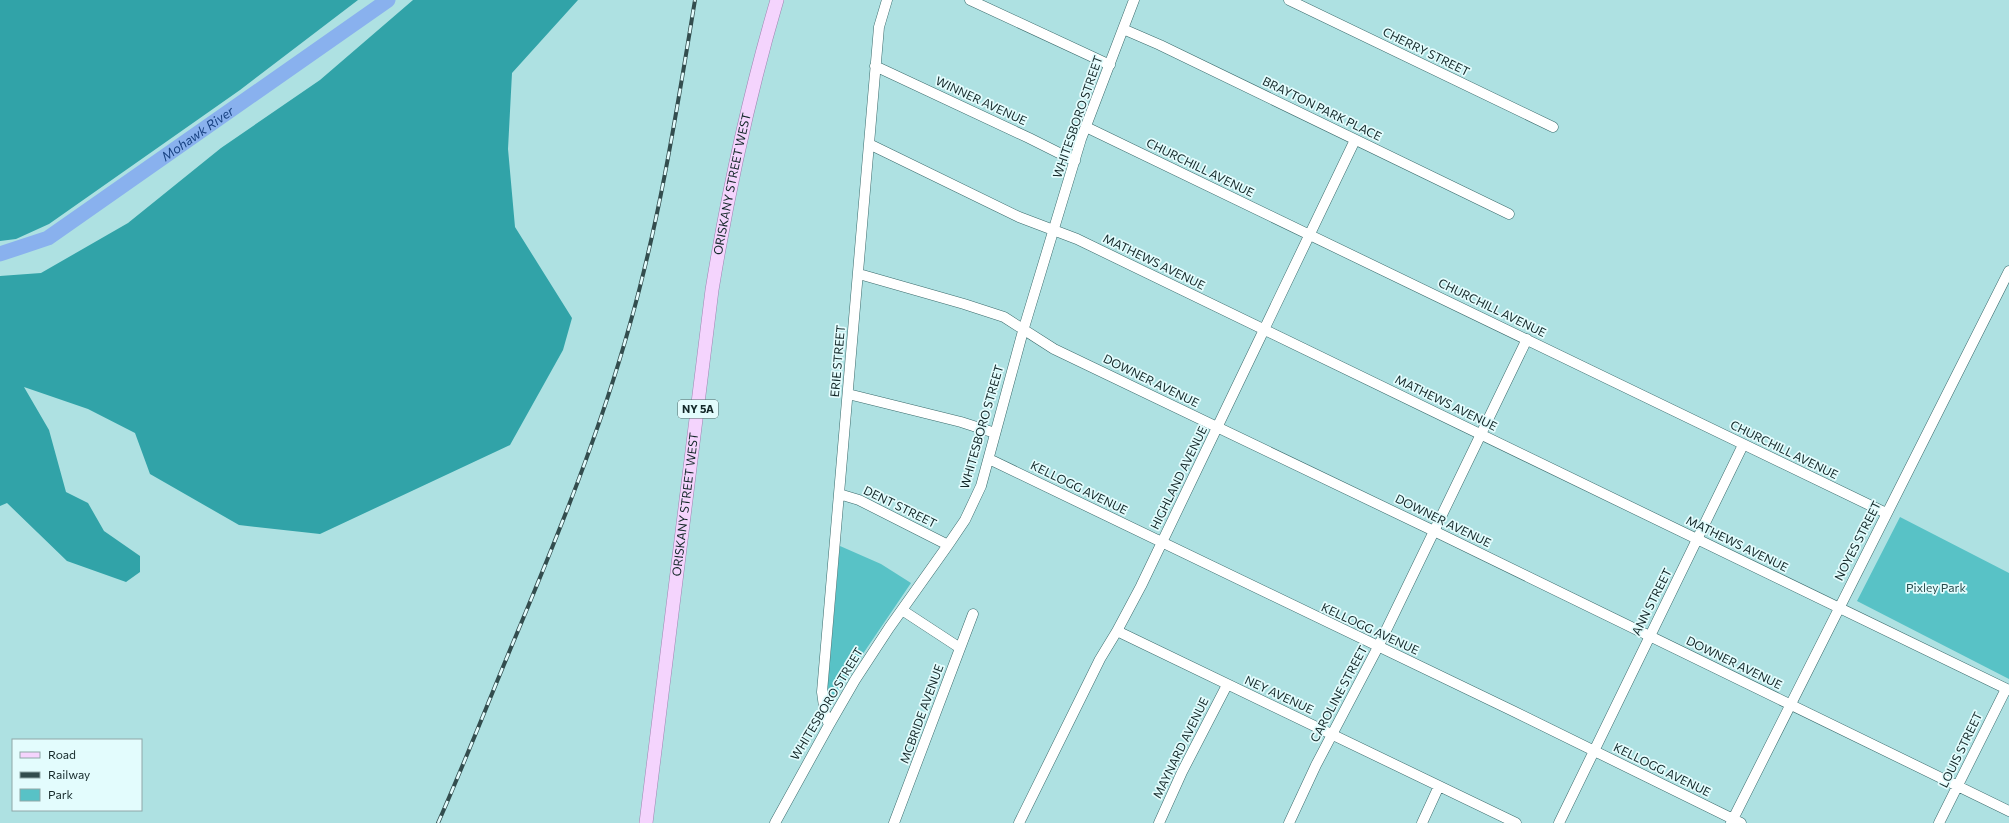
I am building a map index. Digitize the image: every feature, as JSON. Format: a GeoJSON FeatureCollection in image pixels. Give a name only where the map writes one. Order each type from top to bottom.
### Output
{"type":"FeatureCollection","features":[{"type":"Feature","properties":{"kind":"main road","name":"ORISKANY STREET WEST"},"geometry":{"type":"LineString","coordinates":[[646,823],[712,290],[727,202],[750,96],[776,0]]}},
{"type":"Feature","properties":{"kind":"street","name":"ERIE STREET"},"geometry":{"type":"LineString","coordinates":[[829,725],[825,714],[822,692],[875,66],[879,27],[887,0]]}},
{"type":"Feature","properties":{"kind":"street"},"geometry":{"type":"LineString","coordinates":[[970,0],[1110,65]]}},
{"type":"Feature","properties":{"kind":"street","name":"WHITESBORO STREET"},"geometry":{"type":"LineString","coordinates":[[775,823],[855,680],[948,545],[974,501],[981,486],[1023,331],[1053,230],[1086,127],[1134,0]]}},
{"type":"Feature","properties":{"kind":"street","name":"CHERRY STREET"},"geometry":{"type":"LineString","coordinates":[[1289,0],[1553,127]]}},
{"type":"Feature","properties":{"kind":"street","name":"BRAYTON PARK PLACE"},"geometry":{"type":"LineString","coordinates":[[1123,29],[1160,45],[1509,214]]}},
{"type":"Feature","properties":{"kind":"street","name":"WINNER AVENUE"},"geometry":{"type":"LineString","coordinates":[[875,66],[1075,161]]}},
{"type":"Feature","properties":{"kind":"street","name":"CHURCHILL AVENUE"},"geometry":{"type":"LineString","coordinates":[[1086,127],[1886,513]]}},
{"type":"Feature","properties":{"kind":"street","name":"HIGHLAND AVENUE"},"geometry":{"type":"LineString","coordinates":[[1019,823],[1100,659],[1117,631],[1162,542],[1355,140]]}},
{"type":"Feature","properties":{"kind":"street","name":"MATHEWS AVENUE"},"geometry":{"type":"LineString","coordinates":[[869,144],[1019,217],[1077,239],[2007,689]]}},
{"type":"Feature","properties":{"kind":"street","name":"NOYES STREET"},"geometry":{"type":"LineString","coordinates":[[1735,822],[1886,513],[2009,271]]}},
{"type":"Feature","properties":{"kind":"street","name":"DOWNER AVENUE"},"geometry":{"type":"LineString","coordinates":[[858,274],[1004,317],[1023,331],[1054,349],[1434,531],[2009,811]]}},
{"type":"Feature","properties":{"kind":"street","name":"CAROLINE STREET"},"geometry":{"type":"LineString","coordinates":[[1289,823],[1316,765],[1378,647],[1527,339]]}},
{"type":"Feature","properties":{"kind":"street"},"geometry":{"type":"LineString","coordinates":[[848,394],[961,422],[995,433]]}},
{"type":"Feature","properties":{"kind":"street","name":"ANN STREET"},"geometry":{"type":"LineString","coordinates":[[1559,823],[1586,771],[1649,636],[1698,540],[1743,445]]}},
{"type":"Feature","properties":{"kind":"street","name":"KELLOGG AVENUE"},"geometry":{"type":"LineString","coordinates":[[989,459],[1595,752],[1735,822]]}},
{"type":"Feature","properties":{"kind":"street","name":"DENT STREET"},"geometry":{"type":"LineString","coordinates":[[839,494],[859,500],[948,545]]}},
{"type":"Feature","properties":{"kind":"street"},"geometry":{"type":"LineString","coordinates":[[902,610],[960,648]]}},
{"type":"Feature","properties":{"kind":"street","name":"MCBRIDE AVENUE"},"geometry":{"type":"LineString","coordinates":[[894,823],[973,614]]}},
{"type":"Feature","properties":{"kind":"street","name":"NEY AVENUE"},"geometry":{"type":"LineString","coordinates":[[1117,631],[1516,823]]}},
{"type":"Feature","properties":{"kind":"street","name":"MAYNARD AVENUE"},"geometry":{"type":"LineString","coordinates":[[1159,823],[1182,772],[1227,685]]}},
{"type":"Feature","properties":{"kind":"street","name":"LOUIS STREET"},"geometry":{"type":"LineString","coordinates":[[1939,823],[2007,689]]}},
{"type":"Feature","properties":{"kind":"street"},"geometry":{"type":"LineString","coordinates":[[1422,823],[1440,786]]}},
{"type":"Feature","properties":{"kind":"green space","name":"Pixley Park"},"geometry":{"type":"Polygon","coordinates":[[[1900,517],[2009,573],[2009,679],[1857,601],[1900,517]]]}},
{"type":"Feature","properties":{"kind":"green space"},"geometry":{"type":"Polygon","coordinates":[[[840,546],[881,564],[911,583],[833,698],[827,695],[840,546]]]}},
{"type":"Feature","properties":{"kind":"shaded area"},"geometry":{"type":"Polygon","coordinates":[[[0,0],[358,0],[240,90],[49,224],[16,239],[0,241],[0,0]]]}},
{"type":"Feature","properties":{"kind":"shaded area"},"geometry":{"type":"Polygon","coordinates":[[[413,0],[578,0],[512,73],[508,149],[515,227],[572,318],[563,350],[510,445],[320,534],[239,525],[150,474],[135,433],[88,409],[24,387],[49,430],[66,492],[88,503],[104,531],[140,556],[140,572],[126,582],[67,561],[7,503],[0,506],[0,276],[41,273],[128,223],[221,148],[320,80],[413,0]]]}},
{"type":"Feature","properties":{"kind":"waterway","name":"Mohawk River"},"geometry":{"type":"LineString","coordinates":[[0,254],[48,238],[388,0]]}},
{"type":"Feature","properties":{"kind":"railway"},"geometry":{"type":"LineString","coordinates":[[438,823],[562,522],[592,444],[618,364],[641,284],[659,204],[695,0]]}}]}
